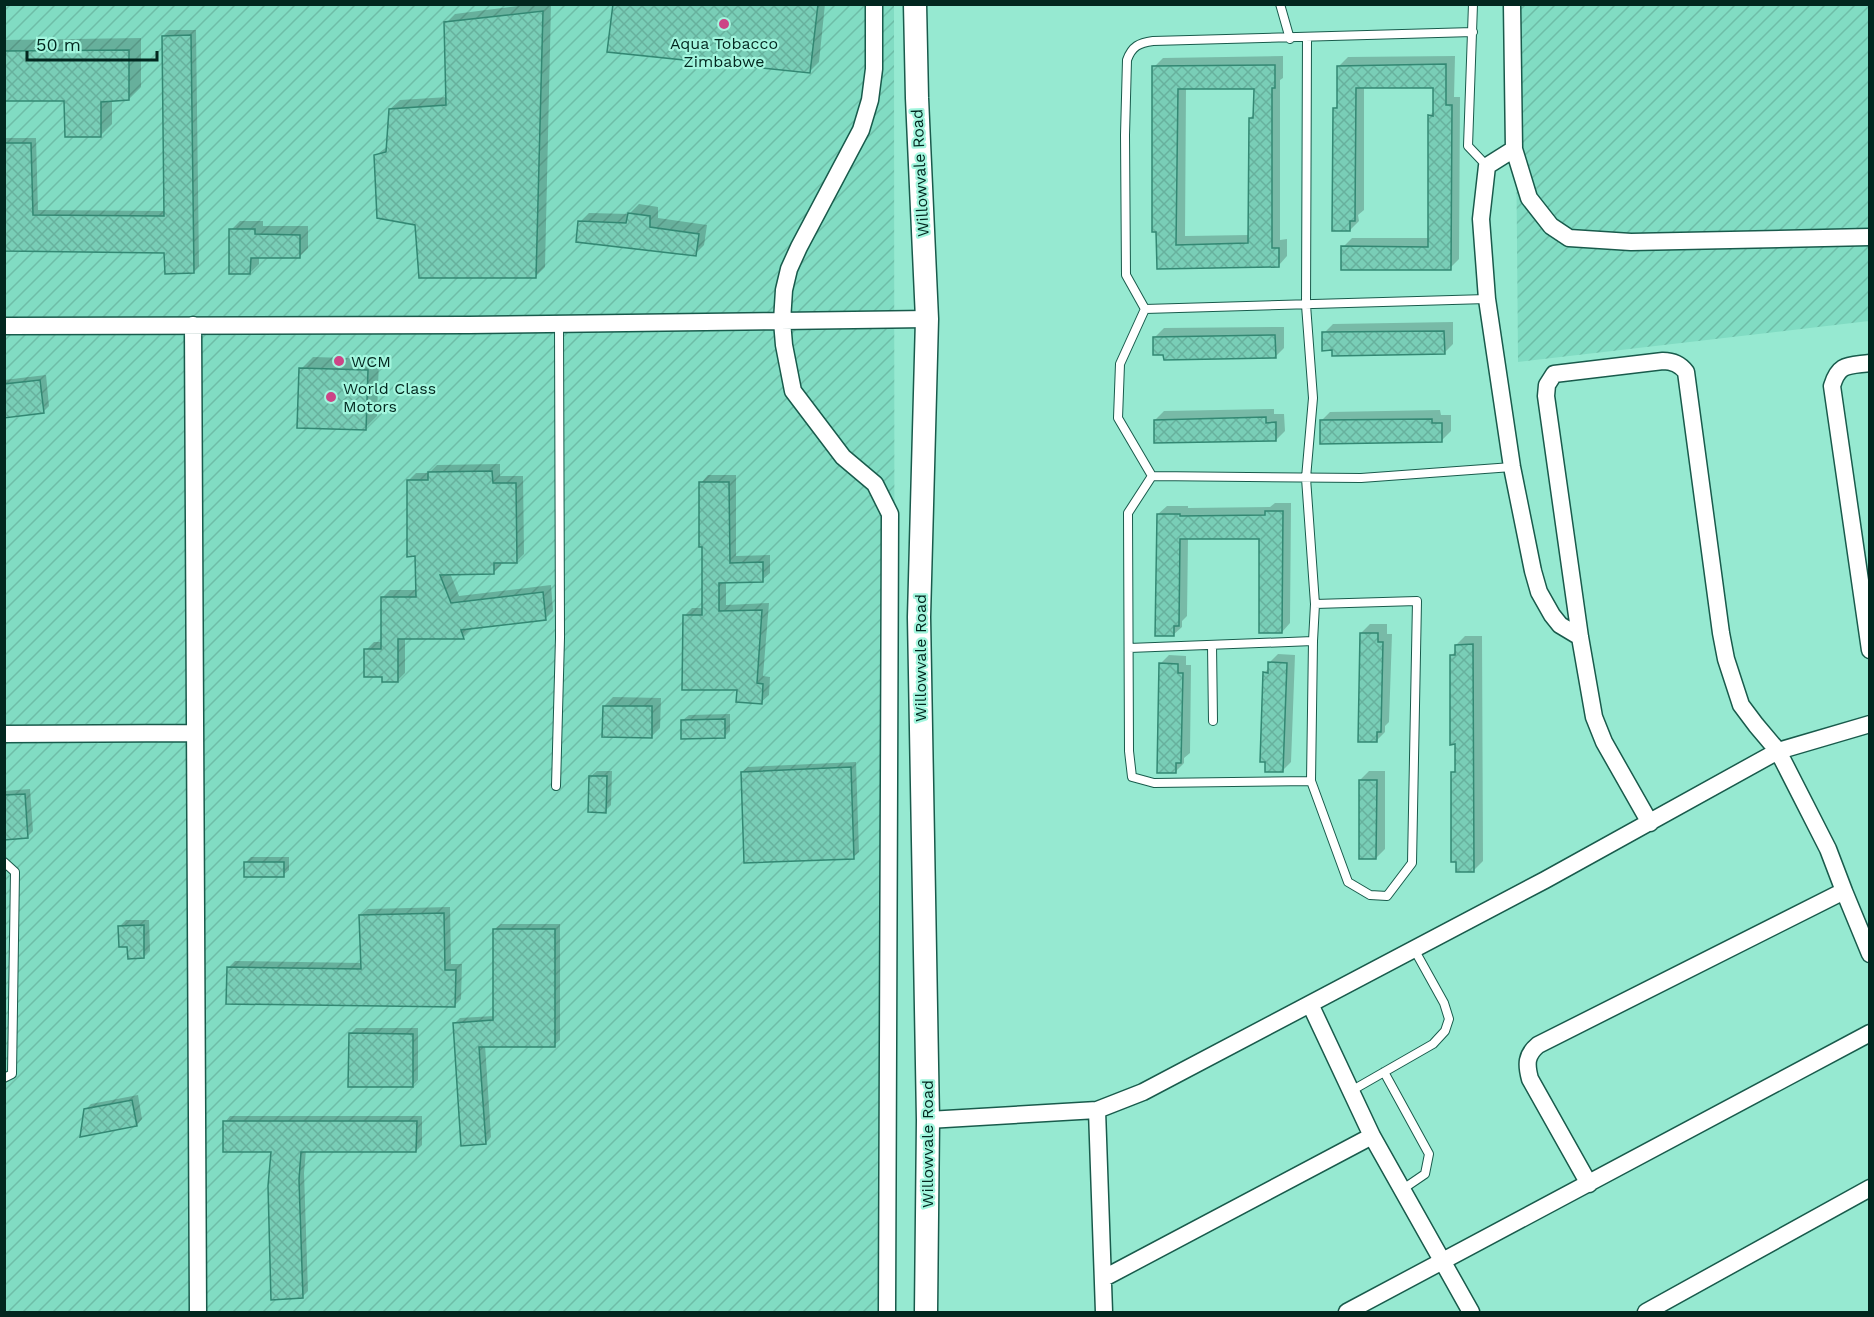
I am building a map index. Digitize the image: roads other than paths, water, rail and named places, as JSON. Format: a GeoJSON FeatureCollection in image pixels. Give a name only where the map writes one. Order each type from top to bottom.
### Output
{"type":"FeatureCollection","features":[{"type":"Feature","properties":{"kind":"main road","name":"Willowvale Road"},"geometry":{"type":"LineString","coordinates":[[915,4],[927,319],[919,617],[928,1120],[926,1312]]}},
{"type":"Feature","properties":{"kind":"street"},"geometry":{"type":"LineString","coordinates":[[874,4],[874,69],[870,100],[861,130],[789,269],[784,290],[782,321],[793,391],[843,458],[876,484],[890,514],[887,1312]]}},
{"type":"Feature","properties":{"kind":"street"},"geometry":{"type":"LineString","coordinates":[[1512,4],[1514,149],[1529,198],[1551,226],[1569,238],[1631,242],[1869,237]]}},
{"type":"Feature","properties":{"kind":"street"},"geometry":{"type":"LineString","coordinates":[[1514,149],[1487,166],[1481,219],[1487,299],[1512,467],[1533,571],[1539,592],[1560,625],[1580,637]]}},
{"type":"Feature","properties":{"kind":"street"},"geometry":{"type":"LineString","coordinates":[[4,326],[559,324],[927,319]]}},
{"type":"Feature","properties":{"kind":"street"},"geometry":{"type":"LineString","coordinates":[[193,325],[198,1312]]}},
{"type":"Feature","properties":{"kind":"street"},"geometry":{"type":"LineString","coordinates":[[1650,823],[1598,732],[1594,717],[1580,637],[1548,414],[1547,385],[1554,374],[1670,361],[1682,367],[1686,372],[1726,659],[1741,705],[1778,751],[1828,849],[1869,954]]}},
{"type":"Feature","properties":{"kind":"street"},"geometry":{"type":"LineString","coordinates":[[1869,363],[1846,366],[1839,370],[1832,386],[1869,650]]}},
{"type":"Feature","properties":{"kind":"street"},"geometry":{"type":"LineString","coordinates":[[928,1120],[1097,1110],[1143,1092],[1650,823],[1778,751],[1869,724]]}},
{"type":"Feature","properties":{"kind":"street"},"geometry":{"type":"LineString","coordinates":[[4,734],[194,733]]}},
{"type":"Feature","properties":{"kind":"street"},"geometry":{"type":"LineString","coordinates":[[1589,1184],[1530,1079],[1527,1066],[1528,1056],[1532,1050],[1844,891]]}},
{"type":"Feature","properties":{"kind":"street"},"geometry":{"type":"LineString","coordinates":[[1310,1004],[1372,1136],[1471,1312]]}},
{"type":"Feature","properties":{"kind":"street"},"geometry":{"type":"LineString","coordinates":[[1347,1312],[1869,1033]]}},
{"type":"Feature","properties":{"kind":"street"},"geometry":{"type":"LineString","coordinates":[[1097,1110],[1104,1312]]}},
{"type":"Feature","properties":{"kind":"street"},"geometry":{"type":"LineString","coordinates":[[1104,1278],[1372,1136]]}},
{"type":"Feature","properties":{"kind":"street"},"geometry":{"type":"LineString","coordinates":[[1646,1312],[1869,1188]]}},
{"type":"Feature","properties":{"kind":"lane"},"geometry":{"type":"LineString","coordinates":[[1280,4],[1290,39]]}},
{"type":"Feature","properties":{"kind":"lane"},"geometry":{"type":"LineString","coordinates":[[1473,4],[1468,147],[1487,166]]}},
{"type":"Feature","properties":{"kind":"lane"},"geometry":{"type":"LineString","coordinates":[[1145,309],[1126,275],[1125,135],[1127,60],[1130,51],[1136,46],[1153,41],[1473,33]]}},
{"type":"Feature","properties":{"kind":"lane"},"geometry":{"type":"LineString","coordinates":[[1307,38],[1306,305],[1313,398],[1306,478],[1315,604],[1311,781],[1348,882],[1370,895],[1387,897],[1412,863],[1416,601],[1315,604]]}},
{"type":"Feature","properties":{"kind":"lane"},"geometry":{"type":"LineString","coordinates":[[1145,309],[1487,299]]}},
{"type":"Feature","properties":{"kind":"lane"},"geometry":{"type":"LineString","coordinates":[[1145,309],[1120,364],[1118,418],[1152,476]]}},
{"type":"Feature","properties":{"kind":"lane"},"geometry":{"type":"LineString","coordinates":[[556,786],[560,638],[559,324]]}},
{"type":"Feature","properties":{"kind":"lane"},"geometry":{"type":"LineString","coordinates":[[1152,476],[1362,478],[1512,467]]}},
{"type":"Feature","properties":{"kind":"lane"},"geometry":{"type":"LineString","coordinates":[[1152,476],[1128,513],[1129,751],[1132,777],[1154,783],[1311,781]]}},
{"type":"Feature","properties":{"kind":"lane"},"geometry":{"type":"LineString","coordinates":[[1129,648],[1313,641]]}},
{"type":"Feature","properties":{"kind":"lane"},"geometry":{"type":"LineString","coordinates":[[1212,645],[1213,721]]}},
{"type":"Feature","properties":{"kind":"lane"},"geometry":{"type":"LineString","coordinates":[[4,862],[15,872],[12,1074],[4,1078]]}},
{"type":"Feature","properties":{"kind":"lane"},"geometry":{"type":"LineString","coordinates":[[1351,1091],[1433,1044],[1445,1031],[1449,1019],[1444,1003],[1414,949]]}},
{"type":"Feature","properties":{"kind":"lane"},"geometry":{"type":"LineString","coordinates":[[1384,1072],[1429,1154],[1425,1174],[1403,1189]]}},
{"type":"Feature","properties":{"kind":"place","name":"Aqua Tobacco Zimbabwe"},"geometry":{"type":"Point","coordinates":[724,24]}},
{"type":"Feature","properties":{"kind":"place","name":"WCM"},"geometry":{"type":"Point","coordinates":[339,361]}},
{"type":"Feature","properties":{"kind":"place","name":"World Class Motors"},"geometry":{"type":"Point","coordinates":[331,397]}}]}
